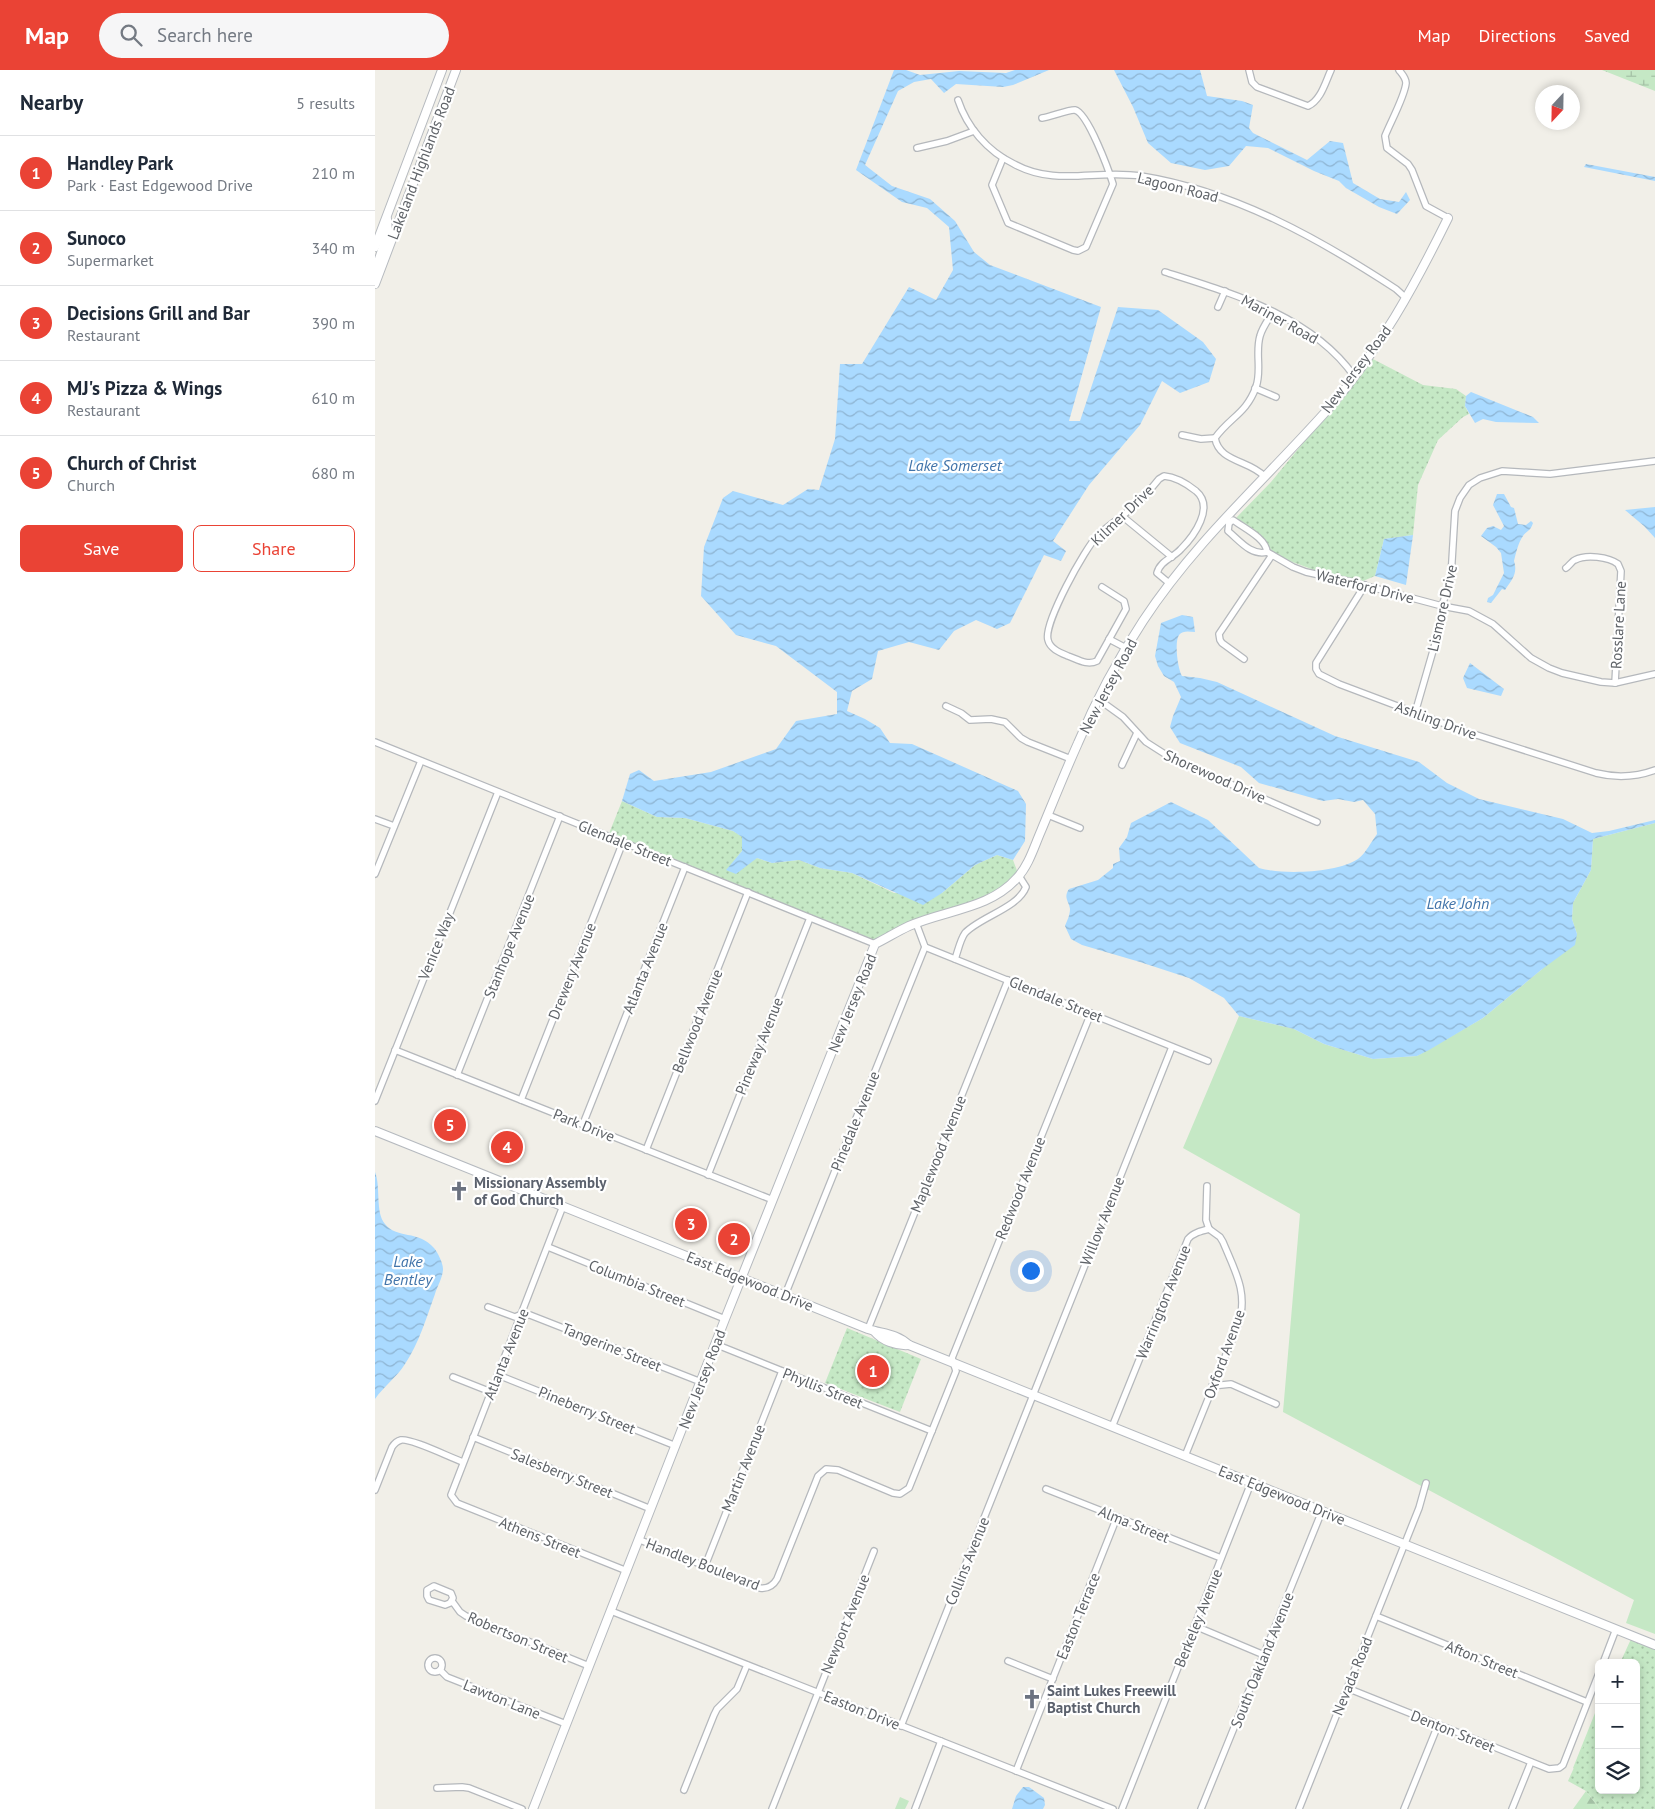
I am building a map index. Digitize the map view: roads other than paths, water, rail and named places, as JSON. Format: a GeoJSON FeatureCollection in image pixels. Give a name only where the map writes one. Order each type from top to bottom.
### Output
{"type":"FeatureCollection","features":[{"type":"Feature","properties":{"kind":"street","name":"Lakeland Highlands Road"},"geometry":{"type":"LineString","coordinates":[[375,247],[442,70]]}},
{"type":"Feature","properties":{"kind":"street","name":"Lakeland Highlands Road"},"geometry":{"type":"LineString","coordinates":[[375,284],[456,70]]}},
{"type":"Feature","properties":{"kind":"street"},"geometry":{"type":"LineString","coordinates":[[1249,70],[1252,82],[1257,87],[1308,106],[1313,104],[1318,98],[1331,70]]}},
{"type":"Feature","properties":{"kind":"street"},"geometry":{"type":"LineString","coordinates":[[1399,70],[1406,82],[1385,136],[1385,142],[1387,148],[1408,164],[1426,206],[1448,218]]}},
{"type":"Feature","properties":{"kind":"street","name":"Lagoon Road"},"geometry":{"type":"LineString","coordinates":[[958,100],[974,131],[988,147],[1003,158],[1025,169],[1046,176],[1067,178],[1110,174],[1139,176],[1206,192],[1259,212],[1324,243],[1396,289],[1406,298]]}},
{"type":"Feature","properties":{"kind":"street"},"geometry":{"type":"LineString","coordinates":[[1003,158],[993,185],[1008,223],[1078,251],[1082,250],[1089,243],[1113,184],[1110,174],[1086,120],[1080,112],[1073,109],[1042,118]]}},
{"type":"Feature","properties":{"kind":"street"},"geometry":{"type":"LineString","coordinates":[[917,148],[947,141],[974,131]]}},
{"type":"Feature","properties":{"kind":"street"},"geometry":{"type":"LineString","coordinates":[[378,275],[377,262],[388,232],[387,217],[396,213],[405,205]]}},
{"type":"Feature","properties":{"kind":"street","name":"New Jersey Road"},"geometry":{"type":"LineString","coordinates":[[533,1809],[640,1540],[725,1318],[875,944],[916,923],[993,897],[1004,891],[1019,876],[1030,858],[1098,699],[1126,648],[1169,583],[1227,520],[1264,476],[1330,406],[1354,376],[1381,338],[1415,284],[1448,218]]}},
{"type":"Feature","properties":{"kind":"street","name":"Mariner Road"},"geometry":{"type":"LineString","coordinates":[[1165,272],[1225,291],[1273,312],[1300,327],[1326,345],[1346,364],[1354,376]]}},
{"type":"Feature","properties":{"kind":"street"},"geometry":{"type":"LineString","coordinates":[[1219,307],[1225,291]]}},
{"type":"Feature","properties":{"kind":"street"},"geometry":{"type":"LineString","coordinates":[[1215,438],[1245,408],[1255,388],[1258,380],[1259,338],[1273,312]]}},
{"type":"Feature","properties":{"kind":"street"},"geometry":{"type":"LineString","coordinates":[[1255,388],[1276,397]]}},
{"type":"Feature","properties":{"kind":"street"},"geometry":{"type":"LineString","coordinates":[[1182,436],[1215,438]]}},
{"type":"Feature","properties":{"kind":"street"},"geometry":{"type":"LineString","coordinates":[[1215,438],[1217,448],[1221,453],[1258,470],[1264,476]]}},
{"type":"Feature","properties":{"kind":"street","name":"Lismore Drive"},"geometry":{"type":"LineString","coordinates":[[1415,712],[1439,630],[1442,606],[1451,577],[1455,511],[1460,498],[1469,486],[1480,478],[1502,471],[1550,474],[1655,461]]}},
{"type":"Feature","properties":{"kind":"street","name":"Kilmer Drive"},"geometry":{"type":"LineString","coordinates":[[1109,639],[1097,662],[1090,664],[1059,652],[1049,642],[1047,631],[1079,561],[1096,536],[1132,508],[1164,476],[1181,480],[1192,488],[1199,494],[1204,508],[1202,518],[1190,539],[1180,550],[1162,564],[1157,573],[1169,583]]}},
{"type":"Feature","properties":{"kind":"street"},"geometry":{"type":"LineString","coordinates":[[1122,516],[1172,557]]}},
{"type":"Feature","properties":{"kind":"street","name":"Waterford Drive"},"geometry":{"type":"LineString","coordinates":[[1270,553],[1259,554],[1253,552],[1228,531],[1227,520],[1236,522],[1262,542],[1270,553],[1293,567],[1306,572],[1469,611],[1482,617],[1503,632],[1527,655],[1549,668],[1589,680],[1615,682],[1655,674]]}},
{"type":"Feature","properties":{"kind":"street"},"geometry":{"type":"LineString","coordinates":[[1243,659],[1222,643],[1219,634],[1270,553]]}},
{"type":"Feature","properties":{"kind":"street","name":"Rosslare Lane"},"geometry":{"type":"LineString","coordinates":[[1566,568],[1575,560],[1587,558],[1607,558],[1618,564],[1621,571],[1615,682]]}},
{"type":"Feature","properties":{"kind":"street","name":"Ashling Drive"},"geometry":{"type":"LineString","coordinates":[[1365,585],[1316,663],[1316,670],[1319,674],[1339,684],[1461,730],[1604,775],[1615,777],[1655,770]]}},
{"type":"Feature","properties":{"kind":"street"},"geometry":{"type":"LineString","coordinates":[[1102,587],[1113,592],[1126,603],[1126,609],[1109,639],[1126,648]]}},
{"type":"Feature","properties":{"kind":"street","name":"Shorewood Drive"},"geometry":{"type":"LineString","coordinates":[[1098,699],[1123,717],[1137,733],[1156,749],[1171,758],[1317,822]]}},
{"type":"Feature","properties":{"kind":"street"},"geometry":{"type":"LineString","coordinates":[[946,706],[961,713],[970,720],[991,719],[1005,722],[1021,738],[1071,760]]}},
{"type":"Feature","properties":{"kind":"street"},"geometry":{"type":"LineString","coordinates":[[1122,765],[1137,733]]}},
{"type":"Feature","properties":{"kind":"street","name":"Glendale Street"},"geometry":{"type":"LineString","coordinates":[[375,742],[875,944]]}},
{"type":"Feature","properties":{"kind":"street"},"geometry":{"type":"LineString","coordinates":[[375,874],[421,760]]}},
{"type":"Feature","properties":{"kind":"street","name":"Venice Way"},"geometry":{"type":"LineString","coordinates":[[375,1101],[498,792]]}},
{"type":"Feature","properties":{"kind":"street"},"geometry":{"type":"LineString","coordinates":[[1048,815],[1081,828]]}},
{"type":"Feature","properties":{"kind":"street","name":"Stanhope Avenue"},"geometry":{"type":"LineString","coordinates":[[457,1075],[561,816]]}},
{"type":"Feature","properties":{"kind":"street"},"geometry":{"type":"LineString","coordinates":[[375,819],[394,826]]}},
{"type":"Feature","properties":{"kind":"street","name":"Drewery Avenue"},"geometry":{"type":"LineString","coordinates":[[521,1100],[623,842]]}},
{"type":"Feature","properties":{"kind":"street","name":"Atlanta Avenue"},"geometry":{"type":"LineString","coordinates":[[583,1124],[685,867]]}},
{"type":"Feature","properties":{"kind":"street"},"geometry":{"type":"LineString","coordinates":[[955,959],[965,934],[1005,908],[1024,892],[1026,886],[1019,876]]}},
{"type":"Feature","properties":{"kind":"street","name":"Bellwood Avenue"},"geometry":{"type":"LineString","coordinates":[[646,1150],[748,892]]}},
{"type":"Feature","properties":{"kind":"street","name":"Pineway Avenue"},"geometry":{"type":"LineString","coordinates":[[708,1174],[810,918]]}},
{"type":"Feature","properties":{"kind":"street"},"geometry":{"type":"LineString","coordinates":[[916,923],[925,947]]}},
{"type":"Feature","properties":{"kind":"street","name":"Glendale Street"},"geometry":{"type":"LineString","coordinates":[[925,947],[1209,1061]]}},
{"type":"Feature","properties":{"kind":"street","name":"Pinedale Avenue"},"geometry":{"type":"LineString","coordinates":[[785,1295],[925,947]]}},
{"type":"Feature","properties":{"kind":"street","name":"Maplewood Avenue"},"geometry":{"type":"LineString","coordinates":[[871,1330],[1008,980]]}},
{"type":"Feature","properties":{"kind":"street","name":"Redwood Avenue"},"geometry":{"type":"LineString","coordinates":[[954,1363],[953,1355],[1091,1013]]}},
{"type":"Feature","properties":{"kind":"street","name":"Willow Avenue"},"geometry":{"type":"LineString","coordinates":[[1032,1396],[1173,1047]]}},
{"type":"Feature","properties":{"kind":"street","name":"Park Drive"},"geometry":{"type":"LineString","coordinates":[[395,1050],[773,1200]]}},
{"type":"Feature","properties":{"kind":"street","name":"East Edgewood Drive"},"geometry":{"type":"LineString","coordinates":[[375,1131],[871,1330],[879,1337],[900,1346],[909,1345],[1655,1645]]}},
{"type":"Feature","properties":{"kind":"street"},"geometry":{"type":"LineString","coordinates":[[1207,1186],[1206,1220],[1209,1229]]}},
{"type":"Feature","properties":{"kind":"street","name":"Atlanta Avenue"},"geometry":{"type":"LineString","coordinates":[[454,1501],[451,1495],[463,1462],[563,1206]]}},
{"type":"Feature","properties":{"kind":"street","name":"Oxford Avenue"},"geometry":{"type":"LineString","coordinates":[[1185,1456],[1241,1315],[1243,1299],[1237,1277],[1223,1242],[1220,1237],[1209,1229]]}},
{"type":"Feature","properties":{"kind":"street","name":"Warrington Avenue"},"geometry":{"type":"LineString","coordinates":[[1112,1427],[1188,1239],[1191,1235],[1209,1229]]}},
{"type":"Feature","properties":{"kind":"street","name":"Columbia Street"},"geometry":{"type":"LineString","coordinates":[[548,1248],[725,1318]]}},
{"type":"Feature","properties":{"kind":"street","name":"Tangerine Street"},"geometry":{"type":"LineString","coordinates":[[488,1306],[515,1317],[522,1314],[531,1315],[701,1382]]}},
{"type":"Feature","properties":{"kind":"street","name":"Phyllis Street"},"geometry":{"type":"LineString","coordinates":[[715,1344],[931,1431]]}},
{"type":"Feature","properties":{"kind":"street","name":"Handley Boulevard"},"geometry":{"type":"LineString","coordinates":[[640,1540],[760,1588],[770,1587],[777,1579],[821,1472],[831,1468],[893,1493],[899,1494],[909,1488],[955,1371],[954,1363]]}},
{"type":"Feature","properties":{"kind":"street","name":"Martin Avenue"},"geometry":{"type":"LineString","coordinates":[[705,1566],[782,1371]]}},
{"type":"Feature","properties":{"kind":"street","name":"Pineberry Street"},"geometry":{"type":"LineString","coordinates":[[498,1375],[676,1446]]}},
{"type":"Feature","properties":{"kind":"street"},"geometry":{"type":"LineString","coordinates":[[453,1377],[491,1392]]}},
{"type":"Feature","properties":{"kind":"street"},"geometry":{"type":"LineString","coordinates":[[1213,1386],[1231,1384],[1276,1404]]}},
{"type":"Feature","properties":{"kind":"street","name":"Collins Avenue"},"geometry":{"type":"LineString","coordinates":[[901,1726],[1032,1396]]}},
{"type":"Feature","properties":{"kind":"street","name":"Salesberry Street"},"geometry":{"type":"LineString","coordinates":[[473,1437],[651,1509]]}},
{"type":"Feature","properties":{"kind":"street"},"geometry":{"type":"LineString","coordinates":[[375,1490],[392,1447],[401,1440],[463,1462]]}},
{"type":"Feature","properties":{"kind":"street","name":"Berkeley Avenue"},"geometry":{"type":"LineString","coordinates":[[1122,1809],[1251,1483]]}},
{"type":"Feature","properties":{"kind":"street","name":"Nevada Road"},"geometry":{"type":"LineString","coordinates":[[1299,1809],[1405,1544],[1419,1508],[1426,1483]]}},
{"type":"Feature","properties":{"kind":"street","name":"Alma Street"},"geometry":{"type":"LineString","coordinates":[[1046,1489],[1221,1558]]}},
{"type":"Feature","properties":{"kind":"street","name":"Athens Street"},"geometry":{"type":"LineString","coordinates":[[454,1501],[627,1571]]}},
{"type":"Feature","properties":{"kind":"street","name":"South Oakland Avenue"},"geometry":{"type":"LineString","coordinates":[[1201,1809],[1322,1511]]}},
{"type":"Feature","properties":{"kind":"street","name":"Easton Terrace"},"geometry":{"type":"LineString","coordinates":[[1016,1770],[1117,1517]]}},
{"type":"Feature","properties":{"kind":"street","name":"Newport Avenue"},"geometry":{"type":"LineString","coordinates":[[772,1809],[874,1551]]}},
{"type":"Feature","properties":{"kind":"street","name":"Robertson Street"},"geometry":{"type":"LineString","coordinates":[[452,1601],[445,1605],[429,1600],[427,1590],[434,1586],[448,1591],[452,1595],[452,1601],[460,1612],[466,1616],[589,1666]]}},
{"type":"Feature","properties":{"kind":"street","name":"Easton Drive"},"geometry":{"type":"LineString","coordinates":[[611,1611],[1113,1809]]}},
{"type":"Feature","properties":{"kind":"street","name":"Afton Street"},"geometry":{"type":"LineString","coordinates":[[1376,1616],[1587,1702]]}},
{"type":"Feature","properties":{"kind":"street"},"geometry":{"type":"LineString","coordinates":[[1195,1626],[1264,1655]]}},
{"type":"Feature","properties":{"kind":"street"},"geometry":{"type":"LineString","coordinates":[[1605,1659],[1616,1630]]}},
{"type":"Feature","properties":{"kind":"street"},"geometry":{"type":"LineString","coordinates":[[1007,1661],[1053,1679]]}},
{"type":"Feature","properties":{"kind":"street"},"geometry":{"type":"LineString","coordinates":[[684,1790],[717,1709],[737,1689],[747,1665]]}},
{"type":"Feature","properties":{"kind":"street","name":"Lawton Lane"},"geometry":{"type":"LineString","coordinates":[[440,1670],[447,1677],[566,1724]]}},
{"type":"Feature","properties":{"kind":"street"},"geometry":{"type":"LineString","coordinates":[[1587,1702],[1595,1683]]}},
{"type":"Feature","properties":{"kind":"street","name":"Denton Street"},"geometry":{"type":"LineString","coordinates":[[1347,1688],[1549,1769],[1563,1765],[1587,1702]]}},
{"type":"Feature","properties":{"kind":"street"},"geometry":{"type":"LineString","coordinates":[[1404,1809],[1437,1725]]}},
{"type":"Feature","properties":{"kind":"street"},"geometry":{"type":"LineString","coordinates":[[915,1809],[941,1741]]}},
{"type":"Feature","properties":{"kind":"street"},"geometry":{"type":"LineString","coordinates":[[1512,1809],[1531,1762]]}},
{"type":"Feature","properties":{"kind":"street"},"geometry":{"type":"LineString","coordinates":[[437,1788],[469,1788],[522,1809]]}},
{"type":"Feature","properties":{"kind":"water","name":"Lake Somerset"},"geometry":{"type":"Polygon","coordinates":[[[894,70],[906,70],[920,75],[959,71],[1006,73],[1015,70],[1049,70],[1013,85],[1003,87],[956,84],[944,93],[931,79],[914,82],[898,91],[865,165],[892,186],[930,199],[955,221],[974,252],[990,265],[1101,307],[1069,421],[1080,421],[1118,307],[1158,310],[1203,342],[1216,359],[1209,382],[1180,393],[1162,381],[1140,425],[1089,485],[1053,541],[1066,551],[1061,561],[1044,555],[1010,623],[997,629],[976,620],[954,631],[939,650],[909,642],[878,651],[872,679],[852,691],[847,711],[880,728],[890,743],[912,744],[1018,791],[1026,804],[1025,841],[1013,860],[997,855],[975,865],[942,893],[923,905],[852,873],[820,868],[799,860],[772,863],[757,858],[736,874],[726,870],[742,851],[742,837],[733,831],[685,818],[657,817],[622,801],[630,774],[639,770],[654,781],[711,772],[776,749],[796,721],[837,714],[837,692],[776,646],[736,635],[701,596],[704,547],[723,498],[733,491],[783,505],[808,489],[819,490],[835,439],[840,364],[862,364],[909,287],[936,300],[953,270],[949,227],[927,208],[902,202],[856,170],[894,70]]]}},
{"type":"Feature","properties":{"kind":"water"},"geometry":{"type":"Polygon","coordinates":[[[1114,70],[1200,70],[1207,96],[1242,101],[1253,105],[1249,128],[1253,133],[1307,160],[1330,141],[1343,143],[1353,183],[1380,199],[1399,202],[1406,192],[1410,200],[1397,214],[1379,207],[1346,188],[1339,181],[1268,148],[1246,146],[1229,166],[1205,170],[1171,163],[1148,143],[1133,107],[1114,70]]]}},
{"type":"Feature","properties":{"kind":"water"},"geometry":{"type":"Polygon","coordinates":[[[1586,164],[1655,177],[1655,181],[1584,167],[1586,164]]]}},
{"type":"Feature","properties":{"kind":"water"},"geometry":{"type":"Polygon","coordinates":[[[1471,392],[1533,417],[1539,423],[1496,422],[1483,419],[1475,423],[1465,406],[1466,396],[1471,392]]]}},
{"type":"Feature","properties":{"kind":"water"},"geometry":{"type":"Polygon","coordinates":[[[1497,494],[1504,494],[1511,507],[1514,508],[1518,524],[1526,525],[1531,521],[1533,523],[1518,545],[1514,561],[1515,573],[1512,580],[1505,590],[1502,589],[1491,603],[1487,602],[1488,598],[1493,595],[1504,573],[1501,553],[1481,536],[1487,528],[1493,526],[1501,530],[1504,526],[1493,505],[1497,494]]]}},
{"type":"Feature","properties":{"kind":"water"},"geometry":{"type":"Polygon","coordinates":[[[1655,507],[1655,538],[1625,510],[1655,507]]]}},
{"type":"Feature","properties":{"kind":"water"},"geometry":{"type":"Polygon","coordinates":[[[1413,535],[1406,585],[1375,576],[1384,539],[1413,535]]]}},
{"type":"Feature","properties":{"kind":"water","name":"Lake John"},"geometry":{"type":"Polygon","coordinates":[[[1182,615],[1193,617],[1195,632],[1182,632],[1179,635],[1177,656],[1182,676],[1217,682],[1335,736],[1419,762],[1447,783],[1479,799],[1563,819],[1592,833],[1655,820],[1655,823],[1593,839],[1591,870],[1573,903],[1572,919],[1577,934],[1575,945],[1541,970],[1483,1018],[1417,1056],[1373,1059],[1324,1044],[1294,1029],[1239,1016],[1224,998],[1189,978],[1082,945],[1071,939],[1065,926],[1070,911],[1066,897],[1069,889],[1098,880],[1113,868],[1113,864],[1120,861],[1119,848],[1127,837],[1131,823],[1171,802],[1208,820],[1259,868],[1281,872],[1324,870],[1349,864],[1358,859],[1366,851],[1377,834],[1375,814],[1363,800],[1354,802],[1338,799],[1323,801],[1259,783],[1241,767],[1180,743],[1170,727],[1181,697],[1174,682],[1164,676],[1155,656],[1161,623],[1182,615]]]}},
{"type":"Feature","properties":{"kind":"water"},"geometry":{"type":"Polygon","coordinates":[[[1470,663],[1504,689],[1501,696],[1467,688],[1463,678],[1470,663]]]}},
{"type":"Feature","properties":{"kind":"water","name":"Lake Bentley"},"geometry":{"type":"Polygon","coordinates":[[[375,1172],[380,1213],[385,1224],[395,1232],[415,1236],[428,1242],[434,1248],[441,1261],[443,1272],[422,1330],[410,1356],[402,1369],[375,1399],[375,1172]]]}},
{"type":"Feature","properties":{"kind":"water"},"geometry":{"type":"Polygon","coordinates":[[[1023,1787],[1029,1787],[1044,1798],[1045,1805],[1043,1809],[1012,1809],[1016,1796],[1023,1787]]]}},
{"type":"Feature","properties":{"kind":"place","name":"Church of Christ"},"geometry":{"type":"Point","coordinates":[450,1125]}},
{"type":"Feature","properties":{"kind":"place","name":"MJ's Pizza & Wings"},"geometry":{"type":"Point","coordinates":[507,1147]}},
{"type":"Feature","properties":{"kind":"place","name":"Missionary Assembly of God Church"},"geometry":{"type":"Point","coordinates":[459,1191]}},
{"type":"Feature","properties":{"kind":"place","name":"Decisions Grill and Bar"},"geometry":{"type":"Point","coordinates":[691,1224]}},
{"type":"Feature","properties":{"kind":"place","name":"Sunoco"},"geometry":{"type":"Point","coordinates":[734,1239]}},
{"type":"Feature","properties":{"kind":"place","name":"Handley Park"},"geometry":{"type":"Point","coordinates":[873,1371]}},
{"type":"Feature","properties":{"kind":"place","name":"Saint Lukes Freewill Baptist Church"},"geometry":{"type":"Point","coordinates":[1032,1699]}}]}
